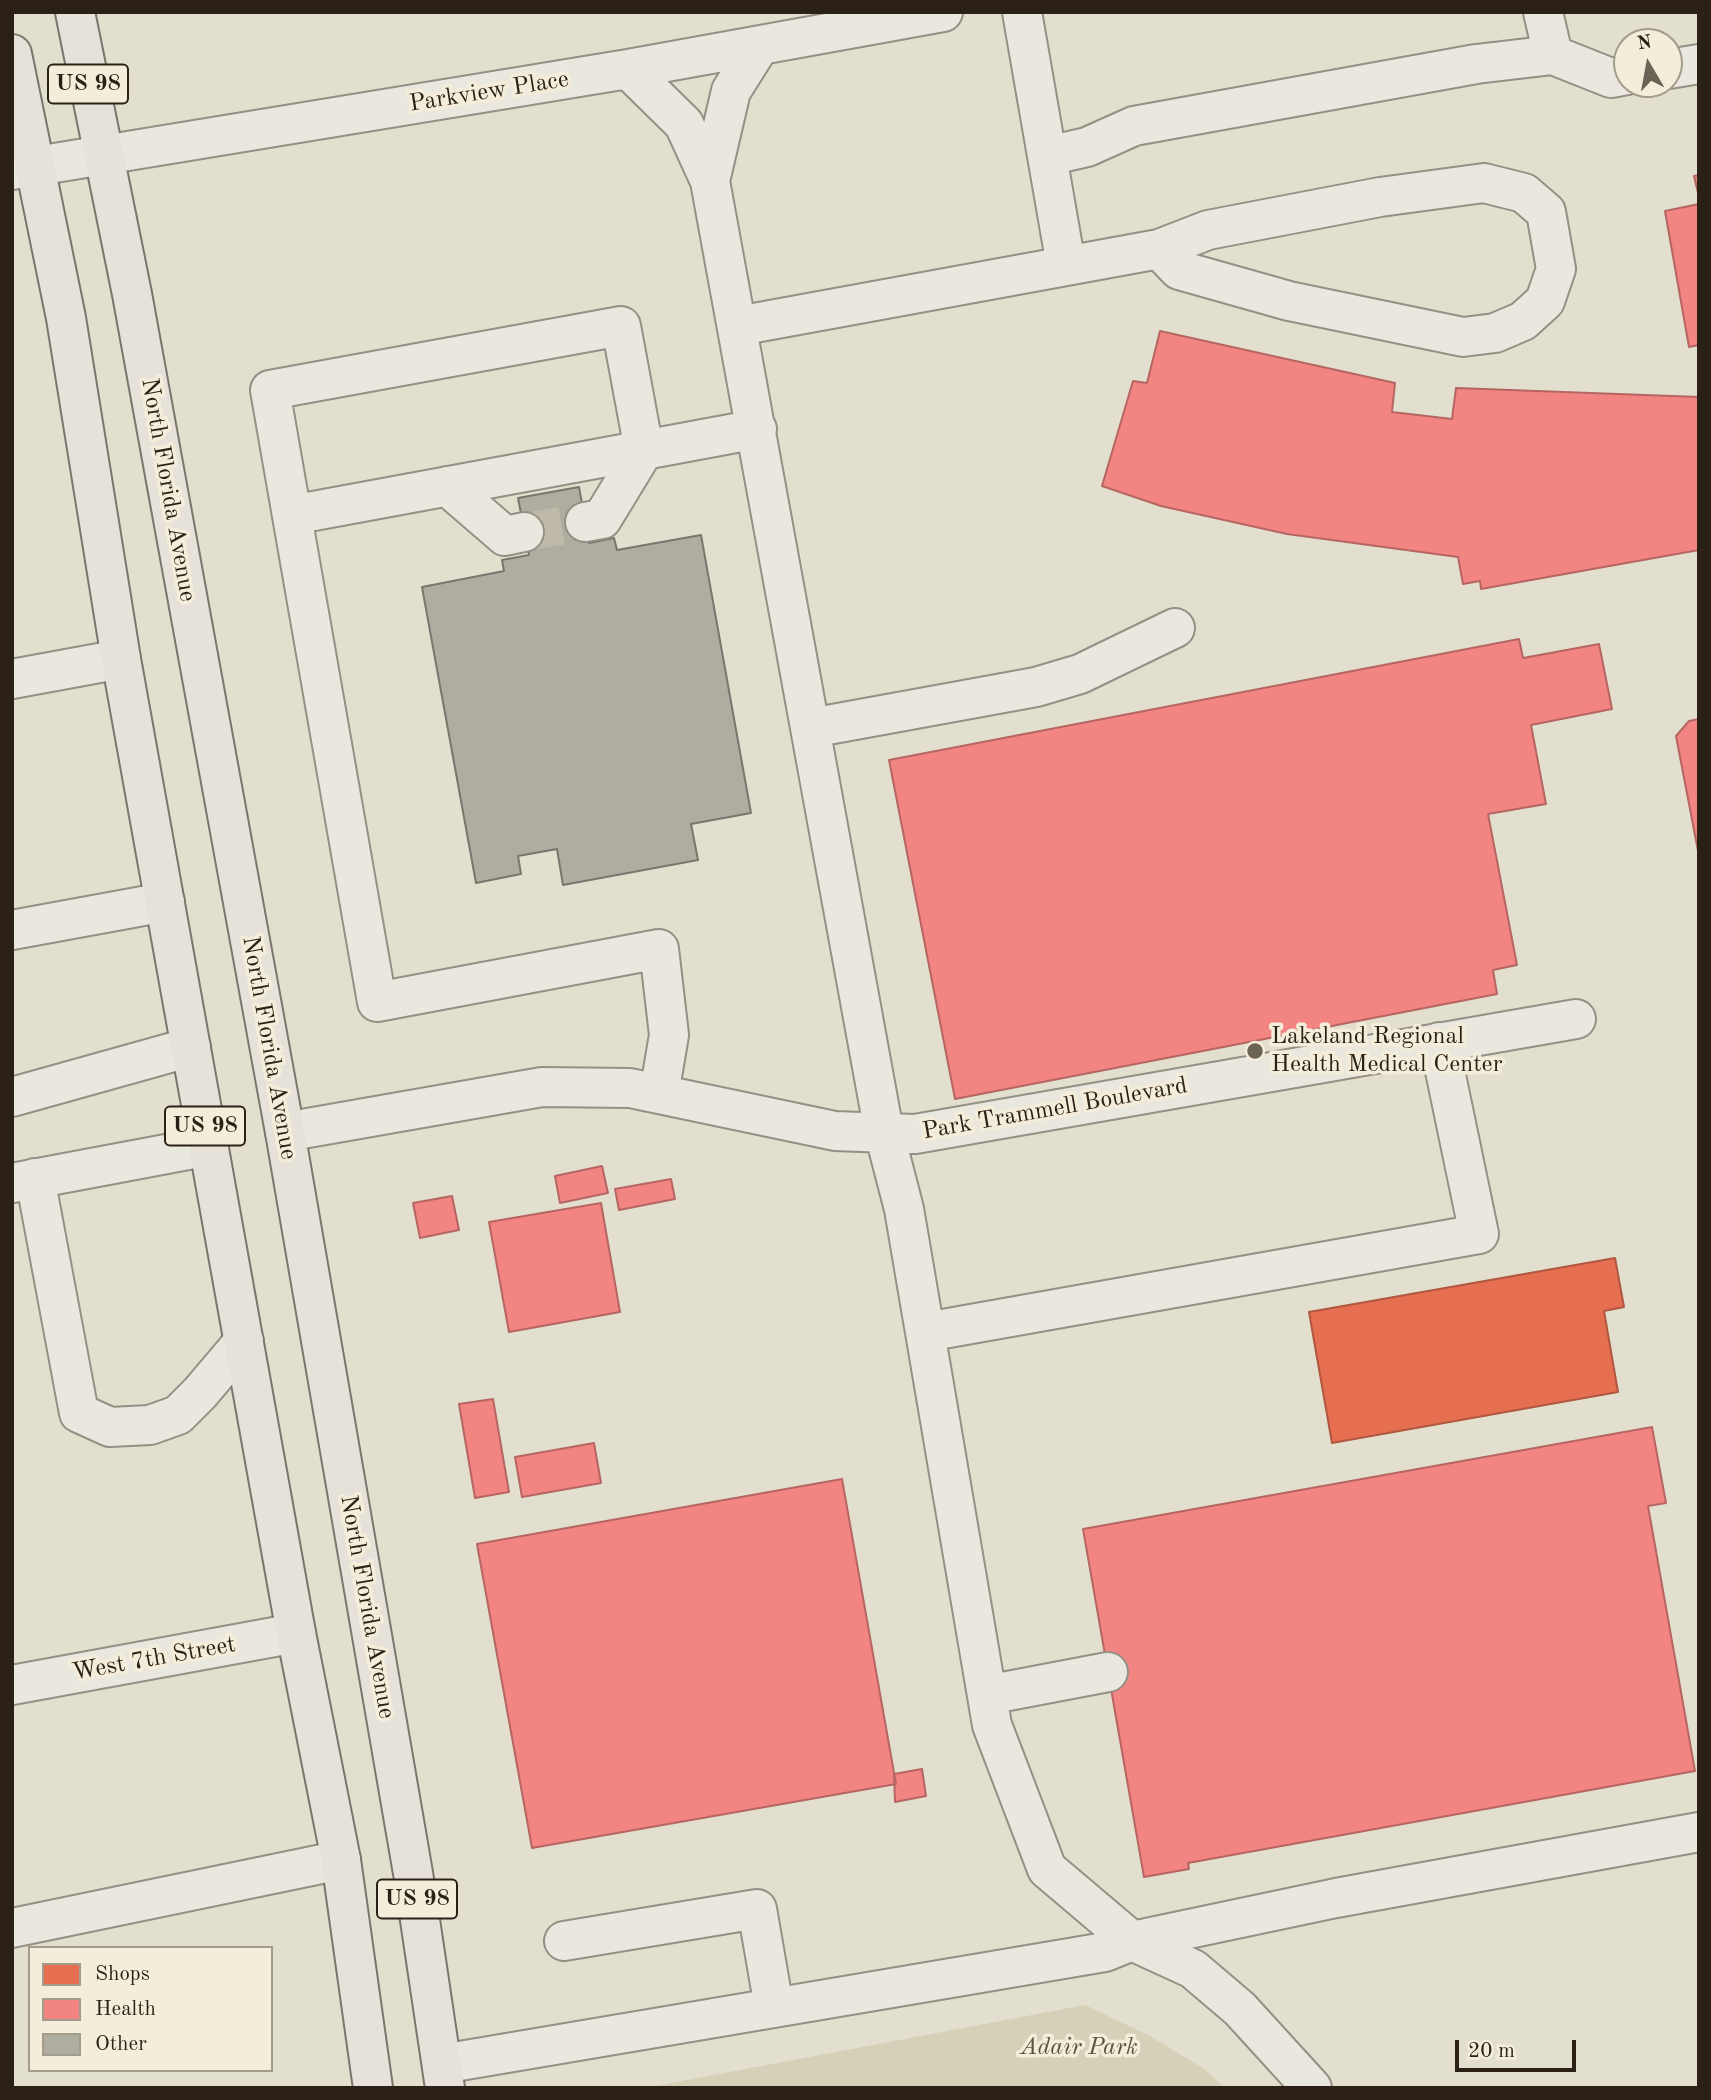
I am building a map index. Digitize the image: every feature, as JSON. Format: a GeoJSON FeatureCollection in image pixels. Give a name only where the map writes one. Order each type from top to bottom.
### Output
{"type":"FeatureCollection","features":[{"type":"Feature","properties":{"kind":"main road","name":"North Florida Avenue"},"geometry":{"type":"LineString","coordinates":[[75,12],[132,294],[285,1132],[413,1873],[443,2076]]}},
{"type":"Feature","properties":{"kind":"main road","name":"US 98"},"geometry":{"type":"LineString","coordinates":[[12,54],[23,168],[66,318],[121,659],[296,1633],[341,1860],[373,2088]]}},
{"type":"Feature","properties":{"kind":"street","name":"Parkview Place"},"geometry":{"type":"LineString","coordinates":[[23,168],[628,69],[943,12]]}},
{"type":"Feature","properties":{"kind":"street"},"geometry":{"type":"LineString","coordinates":[[1022,12],[1066,265]]}},
{"type":"Feature","properties":{"kind":"street"},"geometry":{"type":"LineString","coordinates":[[1543,12],[1553,55]]}},
{"type":"Feature","properties":{"kind":"street"},"geometry":{"type":"LineString","coordinates":[[710,181],[732,91],[760,45]]}},
{"type":"Feature","properties":{"kind":"street"},"geometry":{"type":"LineString","coordinates":[[1048,156],[1087,147],[1134,125],[1476,64],[1553,55],[1613,78]]}},
{"type":"Feature","properties":{"kind":"street"},"geometry":{"type":"LineString","coordinates":[[628,69],[684,124],[710,181],[884,1132],[904,1209],[992,1725],[1047,1868],[1132,1941],[1193,1969],[1240,2009],[1312,2088]]}},
{"type":"Feature","properties":{"kind":"street"},"geometry":{"type":"LineString","coordinates":[[738,326],[1159,249],[1208,230],[1380,197],[1484,183],[1524,192],[1546,212],[1556,269],[1545,301],[1522,321],[1495,333],[1463,337],[1289,301],[1179,270],[1159,249]]}},
{"type":"Feature","properties":{"kind":"street"},"geometry":{"type":"LineString","coordinates":[[586,522],[602,519],[644,450],[621,326],[270,390],[377,1002],[659,949],[669,1035],[659,1094]]}},
{"type":"Feature","properties":{"kind":"street"},"geometry":{"type":"LineString","coordinates":[[292,515],[757,429]]}},
{"type":"Feature","properties":{"kind":"street"},"geometry":{"type":"LineString","coordinates":[[447,486],[505,536],[524,532]]}},
{"type":"Feature","properties":{"kind":"street"},"geometry":{"type":"LineString","coordinates":[[811,728],[1036,687],[1080,674],[1175,628]]}},
{"type":"Feature","properties":{"kind":"street"},"geometry":{"type":"LineString","coordinates":[[12,679],[121,659]]}},
{"type":"Feature","properties":{"kind":"street"},"geometry":{"type":"LineString","coordinates":[[12,930],[165,902]]}},
{"type":"Feature","properties":{"kind":"street","name":"Park Trammell Boulevard"},"geometry":{"type":"LineString","coordinates":[[285,1132],[542,1087],[630,1088],[835,1131],[915,1134],[1576,1019]]}},
{"type":"Feature","properties":{"kind":"street"},"geometry":{"type":"LineString","coordinates":[[926,1332],[1479,1234],[1439,1042]]}},
{"type":"Feature","properties":{"kind":"street"},"geometry":{"type":"LineString","coordinates":[[12,1097],[191,1047]]}},
{"type":"Feature","properties":{"kind":"street"},"geometry":{"type":"LineString","coordinates":[[209,1146],[24,1180],[79,1413],[110,1427],[150,1425],[178,1415],[244,1341]]}},
{"type":"Feature","properties":{"kind":"street","name":"West 7th Street"},"geometry":{"type":"LineString","coordinates":[[12,1685],[296,1633]]}},
{"type":"Feature","properties":{"kind":"street"},"geometry":{"type":"LineString","coordinates":[[987,1695],[1108,1672]]}},
{"type":"Feature","properties":{"kind":"street"},"geometry":{"type":"LineString","coordinates":[[443,2076],[774,2007],[1105,1952],[1132,1941],[1336,1898],[1699,1832]]}},
{"type":"Feature","properties":{"kind":"street"},"geometry":{"type":"LineString","coordinates":[[12,1928],[341,1860]]}},
{"type":"Feature","properties":{"kind":"street"},"geometry":{"type":"LineString","coordinates":[[564,1941],[757,1909],[774,2007]]}},
{"type":"Feature","properties":{"kind":"green space","name":"Adair Park"},"geometry":{"type":"Polygon","coordinates":[[[1085,2005],[1150,2036],[1204,2069],[1225,2088],[645,2088],[1085,2005]]]}},
{"type":"Feature","properties":{"kind":"building: Shops"},"geometry":{"type":"Polygon","coordinates":[[[1615,1258],[1624,1307],[1604,1311],[1618,1392],[1332,1443],[1309,1312],[1615,1258]]]}},
{"type":"Feature","properties":{"kind":"building: Health"},"geometry":{"type":"Polygon","coordinates":[[[1699,175],[1699,197],[1694,176],[1699,175]]]}},
{"type":"Feature","properties":{"kind":"building: Health"},"geometry":{"type":"Polygon","coordinates":[[[1699,204],[1699,345],[1689,347],[1665,211],[1699,204]]]}},
{"type":"Feature","properties":{"kind":"building: Health"},"geometry":{"type":"Polygon","coordinates":[[[1160,331],[1395,383],[1392,412],[1452,419],[1456,388],[1699,397],[1699,550],[1481,589],[1480,581],[1463,584],[1458,557],[1287,534],[1161,506],[1102,486],[1133,381],[1147,383],[1160,331]]]}},
{"type":"Feature","properties":{"kind":"building: Health"},"geometry":{"type":"Polygon","coordinates":[[[1519,639],[1523,658],[1599,644],[1612,709],[1531,725],[1546,804],[1488,814],[1517,965],[1493,970],[1497,994],[955,1099],[889,760],[1519,639]]]}},
{"type":"Feature","properties":{"kind":"building: Health"},"geometry":{"type":"Polygon","coordinates":[[[1699,719],[1699,856],[1676,736],[1689,721],[1699,719]]]}},
{"type":"Feature","properties":{"kind":"building: Health"},"geometry":{"type":"Polygon","coordinates":[[[602,1166],[608,1193],[560,1203],[555,1176],[602,1166]]]}},
{"type":"Feature","properties":{"kind":"building: Health"},"geometry":{"type":"Polygon","coordinates":[[[671,1179],[675,1199],[619,1210],[615,1189],[671,1179]]]}},
{"type":"Feature","properties":{"kind":"building: Health"},"geometry":{"type":"Polygon","coordinates":[[[452,1196],[459,1230],[420,1238],[413,1203],[452,1196]]]}},
{"type":"Feature","properties":{"kind":"building: Health"},"geometry":{"type":"Polygon","coordinates":[[[601,1203],[620,1312],[509,1332],[489,1222],[601,1203]]]}},
{"type":"Feature","properties":{"kind":"building: Health"},"geometry":{"type":"Polygon","coordinates":[[[493,1399],[509,1492],[475,1498],[459,1404],[493,1399]]]}},
{"type":"Feature","properties":{"kind":"building: Health"},"geometry":{"type":"Polygon","coordinates":[[[1652,1427],[1666,1503],[1648,1506],[1695,1771],[1188,1863],[1189,1869],[1144,1877],[1083,1529],[1652,1427]]]}},
{"type":"Feature","properties":{"kind":"building: Health"},"geometry":{"type":"Polygon","coordinates":[[[594,1443],[601,1483],[522,1497],[515,1457],[594,1443]]]}},
{"type":"Feature","properties":{"kind":"building: Health"},"geometry":{"type":"Polygon","coordinates":[[[842,1479],[896,1784],[532,1848],[477,1544],[842,1479]]]}},
{"type":"Feature","properties":{"kind":"building: Health"},"geometry":{"type":"Polygon","coordinates":[[[922,1769],[926,1796],[895,1802],[894,1774],[922,1769]]]}},
{"type":"Feature","properties":{"kind":"building: Other"},"geometry":{"type":"Polygon","coordinates":[[[579,487],[589,543],[614,538],[617,550],[701,535],[751,813],[691,824],[698,860],[563,885],[557,849],[518,856],[521,874],[476,883],[422,587],[504,571],[502,560],[529,555],[518,498],[579,487]]]}},
{"type":"Feature","properties":{"kind":"tunnel"},"geometry":{"type":"LineString","coordinates":[[524,532],[585,522]]}},
{"type":"Feature","properties":{"kind":"place","name":"Lakeland Regional Health Medical Center"},"geometry":{"type":"Point","coordinates":[1255,1051]}}]}
